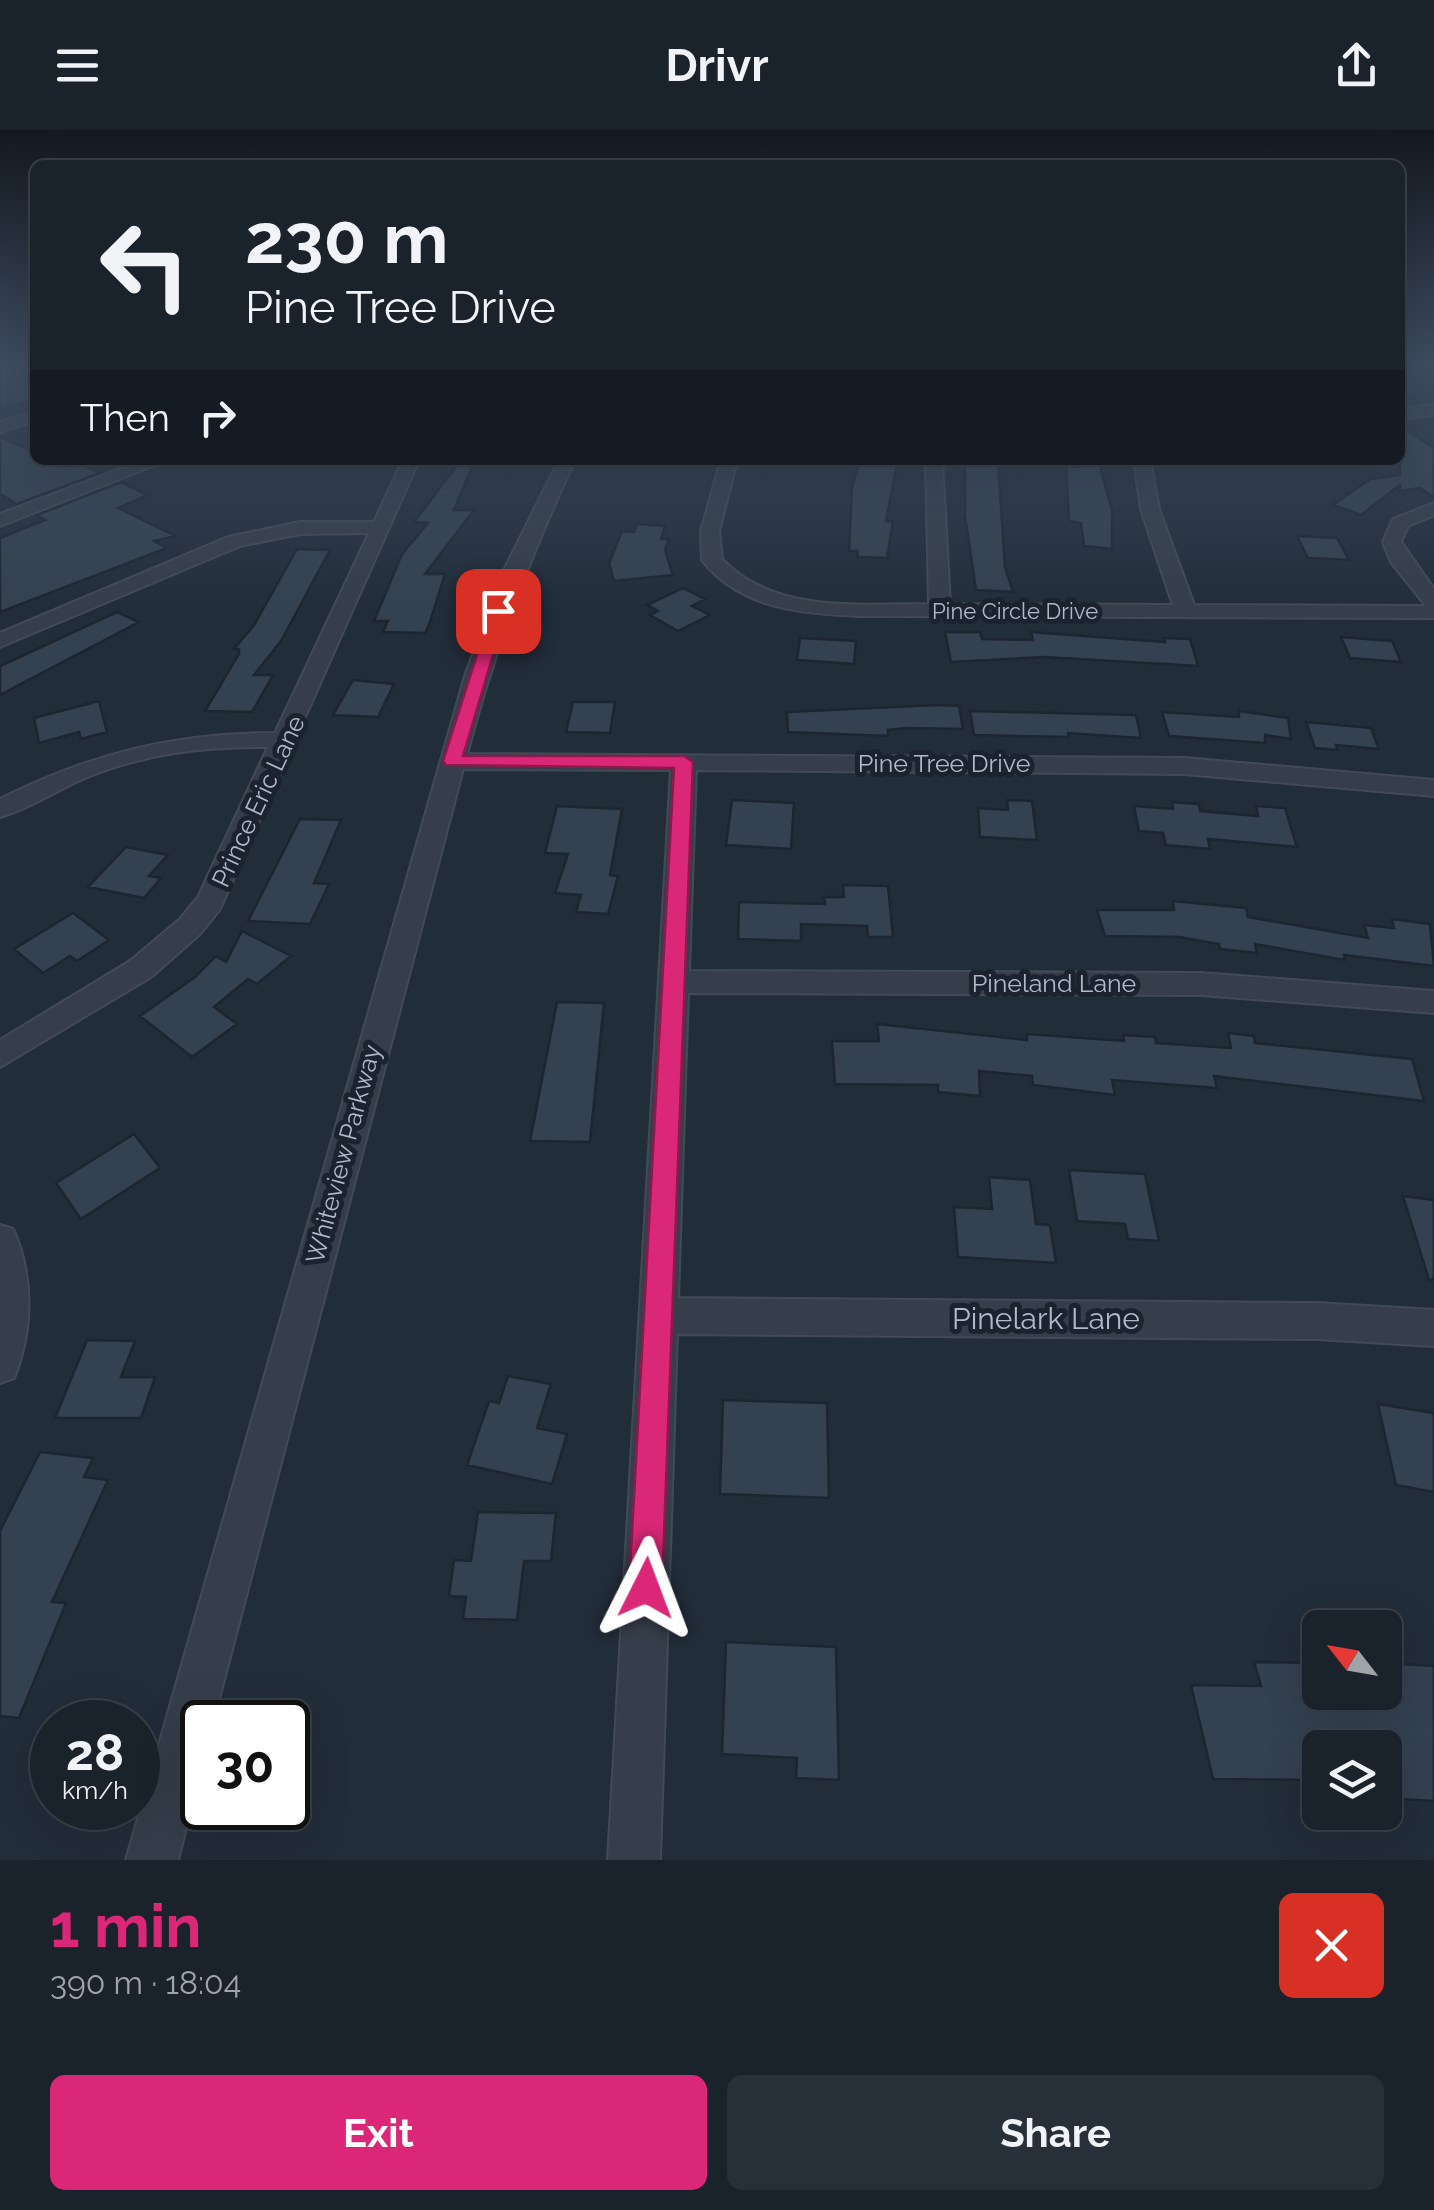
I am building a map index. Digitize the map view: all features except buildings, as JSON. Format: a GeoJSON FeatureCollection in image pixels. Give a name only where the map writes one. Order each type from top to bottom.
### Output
{"type":"FeatureCollection","features":[{"type":"Feature","properties":{"kind":"street"},"geometry":{"type":"LineString","coordinates":[[0,520],[147,465]]}},
{"type":"Feature","properties":{"kind":"street","name":"Prince Eric Lane"},"geometry":{"type":"LineString","coordinates":[[0,1055],[142,966],[194,924],[228,870],[410,465]]}},
{"type":"Feature","properties":{"kind":"street","name":"Whiteview Parkway"},"geometry":{"type":"LineString","coordinates":[[152,1860],[452,761],[503,598],[565,465]]}},
{"type":"Feature","properties":{"kind":"street","name":"Pine Circle Drive"},"geometry":{"type":"LineString","coordinates":[[729,465],[708,544],[716,565],[732,580],[773,599],[814,608],[1434,612]]}},
{"type":"Feature","properties":{"kind":"street"},"geometry":{"type":"LineString","coordinates":[[934,465],[933,527],[940,611]]}},
{"type":"Feature","properties":{"kind":"street"},"geometry":{"type":"LineString","coordinates":[[1143,465],[1150,509],[1186,612]]}},
{"type":"Feature","properties":{"kind":"street"},"geometry":{"type":"LineString","coordinates":[[1434,508],[1400,523],[1392,542],[1400,562],[1434,602]]}},
{"type":"Feature","properties":{"kind":"street"},"geometry":{"type":"LineString","coordinates":[[0,641],[235,541],[300,528],[380,527]]}},
{"type":"Feature","properties":{"kind":"street"},"geometry":{"type":"LineString","coordinates":[[0,809],[73,772],[142,747],[201,740],[286,740]]}},
{"type":"Feature","properties":{"kind":"street","name":"Pine Tree Drive"},"geometry":{"type":"LineString","coordinates":[[452,761],[1165,766],[1434,788]]}},
{"type":"Feature","properties":{"kind":"street"},"geometry":{"type":"LineString","coordinates":[[634,1860],[684,762]]}},
{"type":"Feature","properties":{"kind":"street","name":"Pineland Lane"},"geometry":{"type":"LineString","coordinates":[[674,982],[1233,985],[1434,1002]]}},
{"type":"Feature","properties":{"kind":"street"},"geometry":{"type":"LineString","coordinates":[[0,1241],[12,1301],[0,1364]]}},
{"type":"Feature","properties":{"kind":"street","name":"Pinelark Lane"},"geometry":{"type":"LineString","coordinates":[[657,1316],[1318,1321],[1434,1328]]}},
{"type":"Feature","properties":{"kind":"route"},"geometry":{"type":"LineString","coordinates":[[498,611],[452,761],[684,762],[646,1588]]}}]}
